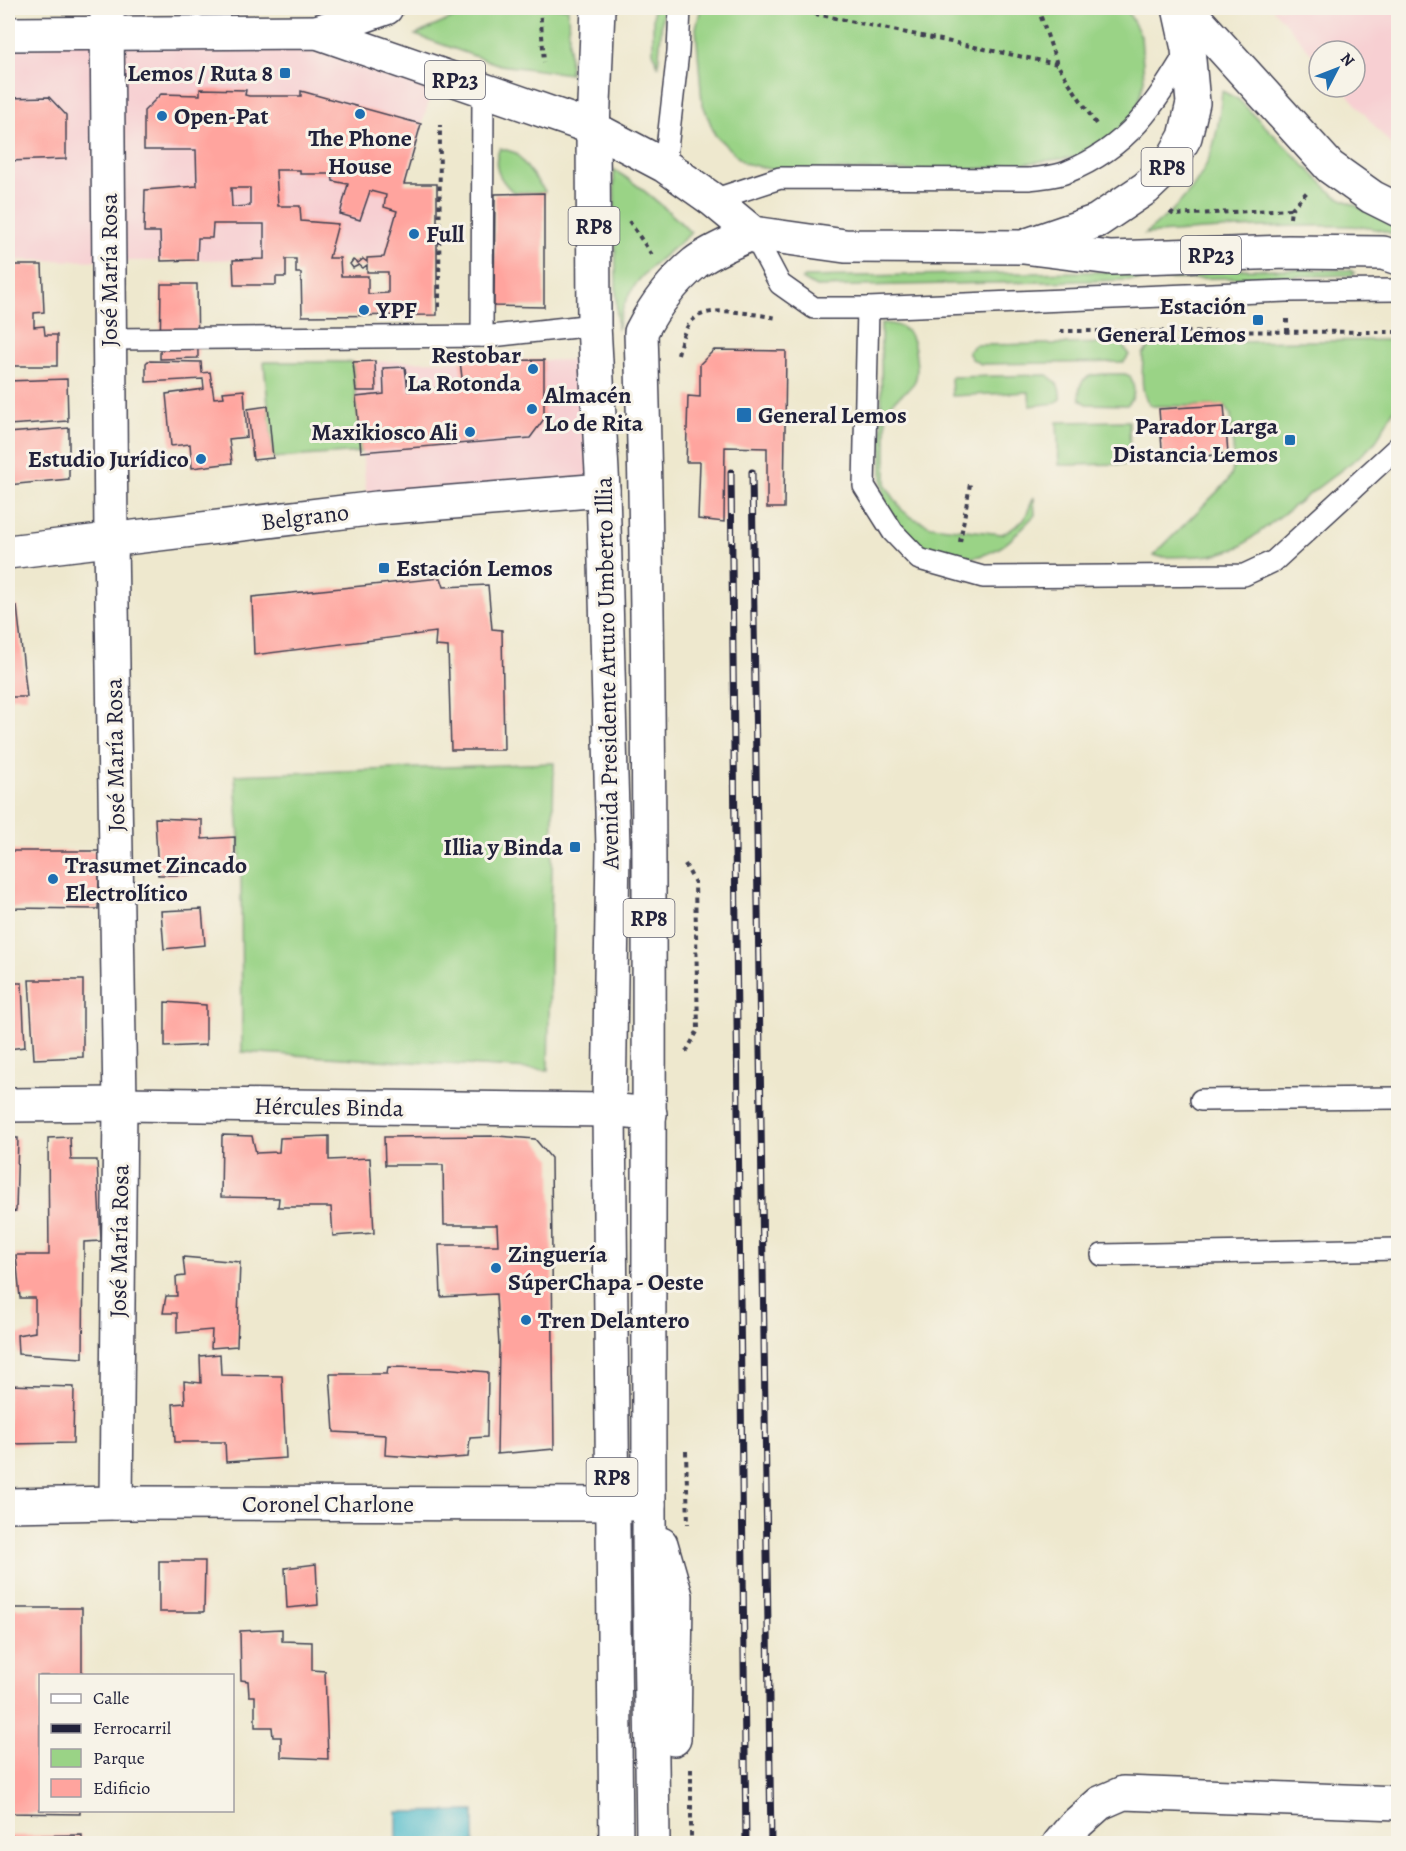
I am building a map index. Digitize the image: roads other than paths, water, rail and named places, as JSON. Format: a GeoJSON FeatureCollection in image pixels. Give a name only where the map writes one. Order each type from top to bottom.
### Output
{"type":"FeatureCollection","features":[{"type":"Feature","properties":{"kind":"main road","name":"RP23"},"geometry":{"type":"LineString","coordinates":[[317,32],[386,8]]}},
{"type":"Feature","properties":{"kind":"main road","name":"Avenida Presidente Arturo Umberto Illia"},"geometry":{"type":"LineString","coordinates":[[598,8],[593,128],[594,325],[603,490],[613,847],[609,1110],[616,1844]]}},
{"type":"Feature","properties":{"kind":"main road","name":"RP8"},"geometry":{"type":"LineString","coordinates":[[753,233],[845,246],[1023,247],[1097,221],[1146,188],[1168,167],[1185,137],[1193,103],[1188,49],[1179,8]]}},
{"type":"Feature","properties":{"kind":"main road"},"geometry":{"type":"LineString","coordinates":[[1186,8],[1330,167],[1372,197],[1398,210]]}},
{"type":"Feature","properties":{"kind":"main road","name":"RP23"},"geometry":{"type":"LineString","coordinates":[[8,34],[107,20],[317,32],[593,128],[665,166],[713,200],[753,233]]}},
{"type":"Feature","properties":{"kind":"main road","name":"José María Rosa"},"geometry":{"type":"LineString","coordinates":[[107,20],[111,541],[120,1104],[116,1503]]}},
{"type":"Feature","properties":{"kind":"main road","name":"Avenida Presidente Arturo Umberto Illia"},"geometry":{"type":"LineString","coordinates":[[653,1844],[649,1504],[650,1114],[647,534],[641,332],[654,306],[696,263],[753,233]]}},
{"type":"Feature","properties":{"kind":"main road","name":"RP23"},"geometry":{"type":"LineString","coordinates":[[1023,247],[1111,258],[1300,252],[1383,253],[1398,258]]}},
{"type":"Feature","properties":{"kind":"main road","name":"Belgrano"},"geometry":{"type":"LineString","coordinates":[[8,552],[376,508],[603,490]]}},
{"type":"Feature","properties":{"kind":"main road","name":"Hércules Binda"},"geometry":{"type":"LineString","coordinates":[[8,1105],[120,1104],[609,1110],[650,1114]]}},
{"type":"Feature","properties":{"kind":"main road","name":"Coronel Charlone"},"geometry":{"type":"LineString","coordinates":[[8,1505],[116,1503],[649,1504]]}},
{"type":"Feature","properties":{"kind":"main road"},"geometry":{"type":"LineString","coordinates":[[649,1504],[676,1596],[672,1844]]}},
{"type":"Feature","properties":{"kind":"main road"},"geometry":{"type":"LineString","coordinates":[[1059,1844],[1073,1827],[1100,1803],[1123,1793],[1398,1803]]}},
{"type":"Feature","properties":{"kind":"lane"},"geometry":{"type":"LineString","coordinates":[[665,166],[678,52],[680,8]]}},
{"type":"Feature","properties":{"kind":"lane"},"geometry":{"type":"LineString","coordinates":[[713,200],[780,178],[1030,179],[1065,173],[1113,148],[1139,123],[1165,88],[1188,49]]}},
{"type":"Feature","properties":{"kind":"lane"},"geometry":{"type":"LineString","coordinates":[[482,336],[483,89]]}},
{"type":"Feature","properties":{"kind":"lane"},"geometry":{"type":"LineString","coordinates":[[753,233],[780,284],[814,308],[868,308],[1287,291],[1398,290]]}},
{"type":"Feature","properties":{"kind":"lane"},"geometry":{"type":"LineString","coordinates":[[868,308],[864,486],[893,532],[919,559],[983,577],[1244,575],[1274,561],[1398,447]]}},
{"type":"Feature","properties":{"kind":"lane"},"geometry":{"type":"LineString","coordinates":[[109,339],[482,336],[594,325]]}},
{"type":"Feature","properties":{"kind":"lane"},"geometry":{"type":"LineString","coordinates":[[1201,1100],[1398,1098]]}},
{"type":"Feature","properties":{"kind":"lane"},"geometry":{"type":"LineString","coordinates":[[1102,1255],[1398,1249]]}},
{"type":"Feature","properties":{"kind":"water"},"geometry":{"type":"Polygon","coordinates":[[[474,1811],[474,1843],[397,1843],[397,1812],[474,1811]]]}},
{"type":"Feature","properties":{"kind":"railway"},"geometry":{"type":"LineString","coordinates":[[731,472],[746,1844]]}},
{"type":"Feature","properties":{"kind":"railway"},"geometry":{"type":"LineString","coordinates":[[752,472],[771,1844]]}},
{"type":"Feature","properties":{"kind":"place","name":"Lemos / Ruta 8"},"geometry":{"type":"Point","coordinates":[285,73]}},
{"type":"Feature","properties":{"kind":"place","name":"The Phone House"},"geometry":{"type":"Point","coordinates":[360,114]}},
{"type":"Feature","properties":{"kind":"place","name":"Open-Pat"},"geometry":{"type":"Point","coordinates":[162,116]}},
{"type":"Feature","properties":{"kind":"place","name":"Full"},"geometry":{"type":"Point","coordinates":[414,234]}},
{"type":"Feature","properties":{"kind":"place","name":"YPF"},"geometry":{"type":"Point","coordinates":[364,310]}},
{"type":"Feature","properties":{"kind":"place","name":"Estación General Lemos"},"geometry":{"type":"Point","coordinates":[1258,320]}},
{"type":"Feature","properties":{"kind":"place","name":"Restobar La Rotonda"},"geometry":{"type":"Point","coordinates":[533,369]}},
{"type":"Feature","properties":{"kind":"place","name":"Almacén Lo de Rita"},"geometry":{"type":"Point","coordinates":[532,409]}},
{"type":"Feature","properties":{"kind":"place","name":"General Lemos"},"geometry":{"type":"Point","coordinates":[744,415]}},
{"type":"Feature","properties":{"kind":"place","name":"Maxikiosco Ali"},"geometry":{"type":"Point","coordinates":[470,432]}},
{"type":"Feature","properties":{"kind":"place","name":"Parador Larga Distancia Lemos"},"geometry":{"type":"Point","coordinates":[1290,440]}},
{"type":"Feature","properties":{"kind":"place","name":"Estudio Jurídico"},"geometry":{"type":"Point","coordinates":[201,459]}},
{"type":"Feature","properties":{"kind":"place","name":"Estación Lemos"},"geometry":{"type":"Point","coordinates":[384,568]}},
{"type":"Feature","properties":{"kind":"place","name":"Illia y Binda"},"geometry":{"type":"Point","coordinates":[575,847]}},
{"type":"Feature","properties":{"kind":"place","name":"Trasumet Zincado Electrolítico"},"geometry":{"type":"Point","coordinates":[53,879]}},
{"type":"Feature","properties":{"kind":"place","name":"Zinguería SúperChapa - Oeste"},"geometry":{"type":"Point","coordinates":[496,1268]}},
{"type":"Feature","properties":{"kind":"place","name":"Tren Delantero"},"geometry":{"type":"Point","coordinates":[526,1320]}}]}
